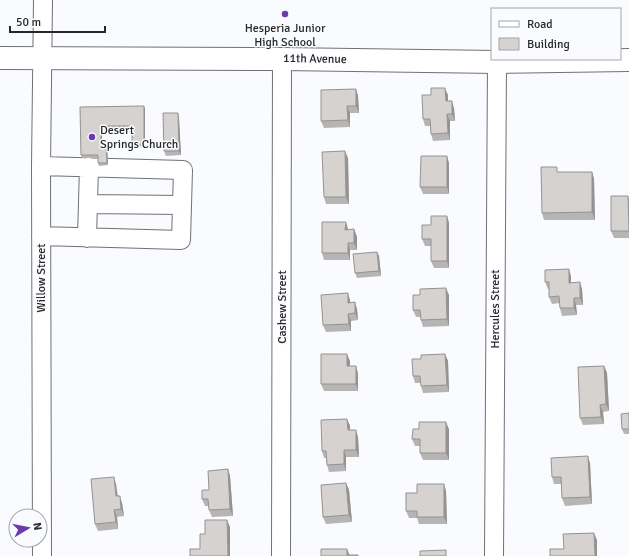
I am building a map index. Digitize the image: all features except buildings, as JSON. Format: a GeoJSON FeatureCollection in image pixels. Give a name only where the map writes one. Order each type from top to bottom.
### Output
{"type":"FeatureCollection","features":[{"type":"Feature","properties":{"kind":"main road","name":"11th Avenue"},"geometry":{"type":"LineString","coordinates":[[0,58],[282,59],[497,62],[629,60]]}},
{"type":"Feature","properties":{"kind":"street","name":"Willow Street"},"geometry":{"type":"LineString","coordinates":[[42,556],[41,166],[43,0]]}},
{"type":"Feature","properties":{"kind":"street","name":"Cashew Street"},"geometry":{"type":"LineString","coordinates":[[281,556],[282,59]]}},
{"type":"Feature","properties":{"kind":"street","name":"Hercules Street"},"geometry":{"type":"LineString","coordinates":[[494,556],[497,62]]}},
{"type":"Feature","properties":{"kind":"street"},"geometry":{"type":"LineString","coordinates":[[41,166],[183,170],[181,240],[41,236]]}},
{"type":"Feature","properties":{"kind":"street"},"geometry":{"type":"LineString","coordinates":[[87,238],[89,167]]}},
{"type":"Feature","properties":{"kind":"street"},"geometry":{"type":"LineString","coordinates":[[88,204],[182,205]]}},
{"type":"Feature","properties":{"kind":"place","name":"Hesperia Junior High School"},"geometry":{"type":"Point","coordinates":[285,14]}},
{"type":"Feature","properties":{"kind":"place","name":"Desert Springs Church"},"geometry":{"type":"Point","coordinates":[92,137]}}]}
